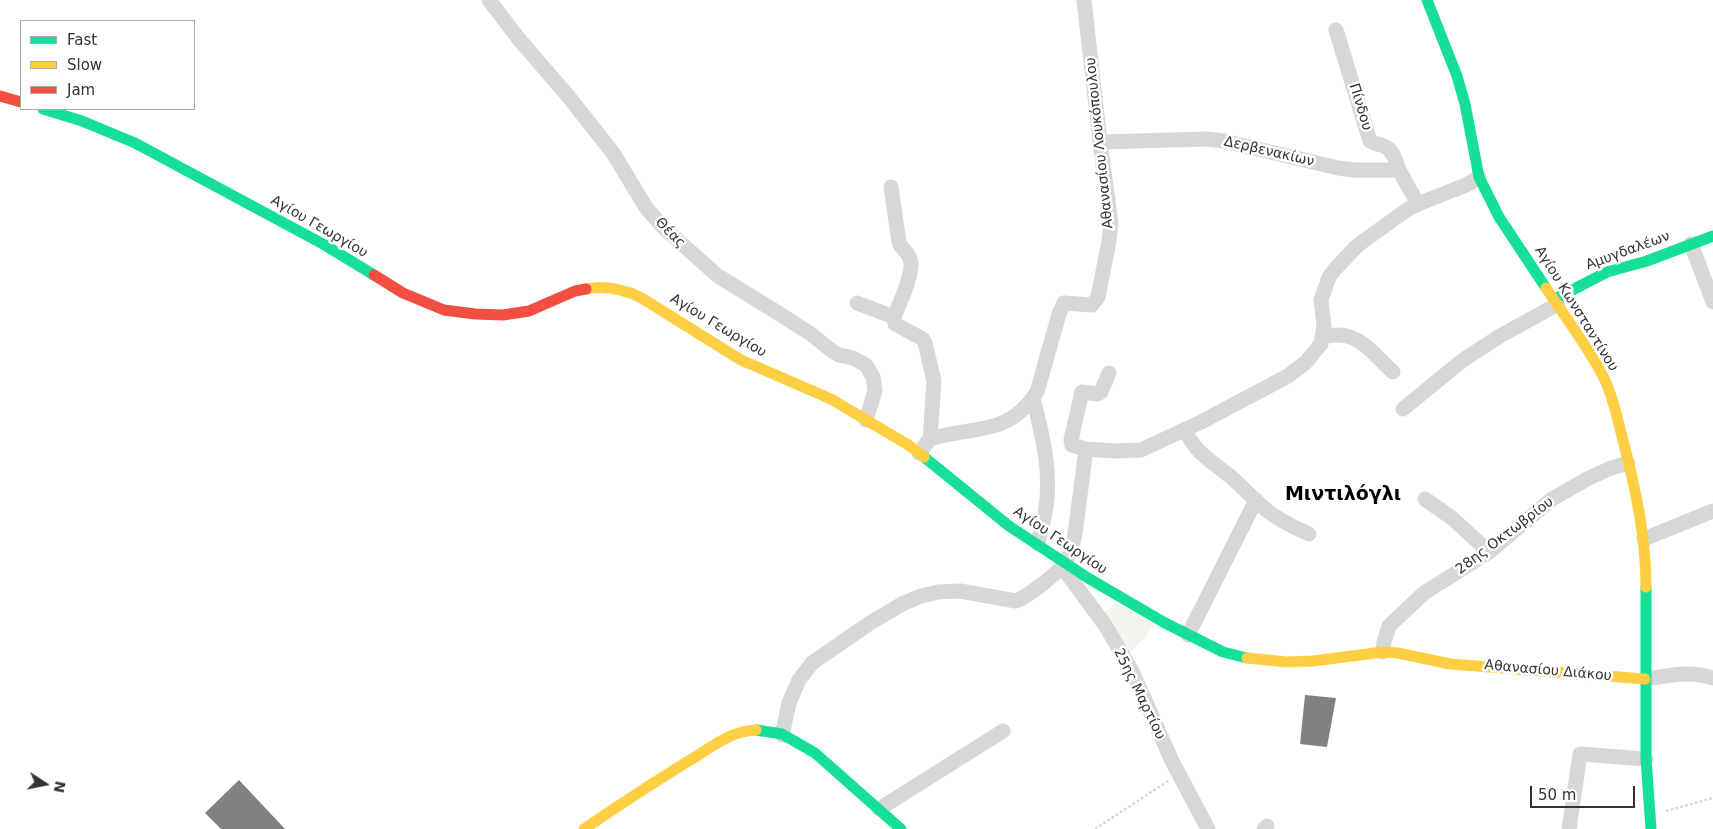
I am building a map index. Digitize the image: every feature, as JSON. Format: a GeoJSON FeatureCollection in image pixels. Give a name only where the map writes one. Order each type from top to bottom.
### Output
{"type":"FeatureCollection","features":[{"type":"Feature","properties":{"kind":"street","name":"Θέας"},"geometry":{"type":"LineString","coordinates":[[489,0],[613,153],[647,209],[665,229],[718,276],[794,323],[832,351],[839,355],[853,358],[866,365],[873,377],[875,391],[866,420]]}},
{"type":"Feature","properties":{"kind":"street","name":"Αθανασίου Λουκόπουλου"},"geometry":{"type":"LineString","coordinates":[[1033,398],[1041,384],[1061,308],[1064,303],[1092,305],[1098,297],[1110,230],[1110,212],[1084,0]]}},
{"type":"Feature","properties":{"kind":"street","name":"Αγίου Κωνσταντίνου"},"geometry":{"type":"LineString","coordinates":[[1427,0],[1466,104],[1479,177],[1499,217],[1592,357],[1605,381],[1616,413],[1636,493],[1644,539],[1647,574],[1645,679],[1646,759],[1650,829]]}},
{"type":"Feature","properties":{"kind":"street","name":"Πίνδου"},"geometry":{"type":"LineString","coordinates":[[1336,30],[1370,140],[1376,145],[1386,147],[1393,154],[1400,170]]}},
{"type":"Feature","properties":{"kind":"street"},"geometry":{"type":"LineString","coordinates":[[0,96],[20,102]]}},
{"type":"Feature","properties":{"kind":"street","name":"Αγίου Γεωργίου"},"geometry":{"type":"LineString","coordinates":[[46,110],[82,121],[135,143],[315,240],[370,274],[424,303],[444,310],[502,315],[529,311],[576,291],[591,287],[600,286],[626,291],[676,318],[740,360],[831,399],[866,420],[919,453],[1001,520],[1065,563],[1116,595],[1223,652],[1260,661],[1287,662],[1313,661],[1383,652]]}},
{"type":"Feature","properties":{"kind":"street","name":"Δερβενακίων"},"geometry":{"type":"LineString","coordinates":[[1100,142],[1207,139],[1224,141],[1338,168],[1353,170],[1400,170]]}},
{"type":"Feature","properties":{"kind":"street"},"geometry":{"type":"LineString","coordinates":[[1400,170],[1418,204]]}},
{"type":"Feature","properties":{"kind":"street"},"geometry":{"type":"LineString","coordinates":[[1109,373],[1101,392],[1096,394],[1082,392],[1070,440],[1072,445],[1086,449],[1141,450],[1185,430],[1288,376],[1306,362],[1321,344],[1324,326],[1322,300],[1328,277],[1358,245],[1418,204],[1447,194],[1479,177]]}},
{"type":"Feature","properties":{"kind":"street"},"geometry":{"type":"LineString","coordinates":[[891,186],[900,246],[911,259],[911,269],[894,317],[895,324],[922,339],[925,343],[934,381],[930,439],[919,453]]}},
{"type":"Feature","properties":{"kind":"street","name":"Αμυγδαλέων"},"geometry":{"type":"LineString","coordinates":[[1556,302],[1606,272],[1647,260],[1713,236]]}},
{"type":"Feature","properties":{"kind":"street"},"geometry":{"type":"LineString","coordinates":[[1691,244],[1713,302]]}},
{"type":"Feature","properties":{"kind":"street"},"geometry":{"type":"LineString","coordinates":[[1403,409],[1463,360],[1556,302]]}},
{"type":"Feature","properties":{"kind":"street"},"geometry":{"type":"LineString","coordinates":[[857,303],[894,317]]}},
{"type":"Feature","properties":{"kind":"street"},"geometry":{"type":"LineString","coordinates":[[1323,335],[1344,335],[1352,338],[1362,344],[1393,372]]}},
{"type":"Feature","properties":{"kind":"street"},"geometry":{"type":"LineString","coordinates":[[930,439],[995,426],[1013,416],[1033,398],[1042,432],[1048,488],[1038,544]]}},
{"type":"Feature","properties":{"kind":"street"},"geometry":{"type":"LineString","coordinates":[[1185,430],[1192,445],[1199,452],[1237,482],[1256,500],[1284,522],[1309,534]]}},
{"type":"Feature","properties":{"kind":"street"},"geometry":{"type":"LineString","coordinates":[[782,734],[792,695],[799,680],[812,663],[894,608],[921,596],[960,590],[1016,601],[1022,599],[1044,582],[1065,563],[1074,540],[1086,449]]}},
{"type":"Feature","properties":{"kind":"street","name":"28ης Οκτωβρίου"},"geometry":{"type":"LineString","coordinates":[[1383,652],[1389,626],[1424,593],[1489,552],[1552,499],[1589,478],[1628,463]]}},
{"type":"Feature","properties":{"kind":"street"},"geometry":{"type":"LineString","coordinates":[[1425,499],[1452,518],[1489,552]]}},
{"type":"Feature","properties":{"kind":"street"},"geometry":{"type":"LineString","coordinates":[[1188,635],[1256,500]]}},
{"type":"Feature","properties":{"kind":"street"},"geometry":{"type":"LineString","coordinates":[[1644,539],[1713,511]]}},
{"type":"Feature","properties":{"kind":"street","name":"25ης Μαρτίου"},"geometry":{"type":"LineString","coordinates":[[1065,563],[1066,572],[1105,625],[1132,671],[1178,775],[1208,829]]}},
{"type":"Feature","properties":{"kind":"street","name":"Αθανασίου Διάκου"},"geometry":{"type":"LineString","coordinates":[[1383,652],[1398,653],[1450,664],[1498,666],[1645,679],[1688,672],[1713,678]]}},
{"type":"Feature","properties":{"kind":"street"},"geometry":{"type":"LineString","coordinates":[[584,829],[672,770],[731,735],[756,730],[782,734],[815,753],[901,829]]}},
{"type":"Feature","properties":{"kind":"street"},"geometry":{"type":"LineString","coordinates":[[879,809],[1003,730]]}},
{"type":"Feature","properties":{"kind":"street"},"geometry":{"type":"LineString","coordinates":[[1569,829],[1580,754],[1646,759]]}},
{"type":"Feature","properties":{"kind":"path"},"geometry":{"type":"LineString","coordinates":[[1095,829],[1178,775]]}},
{"type":"Feature","properties":{"kind":"path"},"geometry":{"type":"LineString","coordinates":[[1649,816],[1713,798]]}},
{"type":"Feature","properties":{"kind":"shaded area"},"geometry":{"type":"Polygon","coordinates":[[[1116,603],[1155,625],[1128,656],[1101,615],[1116,603]]]}},
{"type":"Feature","properties":{"kind":"building"},"geometry":{"type":"Polygon","coordinates":[[[1305,695],[1336,698],[1327,747],[1300,744],[1305,695]]]}},
{"type":"Feature","properties":{"kind":"building"},"geometry":{"type":"Polygon","coordinates":[[[239,780],[285,829],[221,829],[205,813],[239,780]]]}},
{"type":"Feature","properties":{"kind":"traffic: fast"},"geometry":{"type":"LineString","coordinates":[[1427,0],[1457,76],[1465,104],[1479,177],[1499,217],[1546,288]]}},
{"type":"Feature","properties":{"kind":"traffic: fast"},"geometry":{"type":"LineString","coordinates":[[46,110],[82,121],[135,143],[323,244],[374,275]]}},
{"type":"Feature","properties":{"kind":"traffic: fast"},"geometry":{"type":"LineString","coordinates":[[1555,299],[1607,272],[1647,261],[1713,236]]}},
{"type":"Feature","properties":{"kind":"traffic: fast"},"geometry":{"type":"LineString","coordinates":[[924,457],[1009,526],[1088,578],[1165,623],[1223,652],[1247,658]]}},
{"type":"Feature","properties":{"kind":"traffic: fast"},"geometry":{"type":"LineString","coordinates":[[1646,587],[1646,759],[1651,829]]}},
{"type":"Feature","properties":{"kind":"traffic: fast"},"geometry":{"type":"LineString","coordinates":[[756,730],[782,734],[815,753],[901,829]]}},
{"type":"Feature","properties":{"kind":"traffic: slow"},"geometry":{"type":"LineString","coordinates":[[586,289],[613,288],[640,297],[741,360],[831,399],[910,446],[924,457]]}},
{"type":"Feature","properties":{"kind":"traffic: slow"},"geometry":{"type":"LineString","coordinates":[[1546,288],[1591,355],[1604,378],[1616,411],[1636,497],[1642,533],[1646,587]]}},
{"type":"Feature","properties":{"kind":"traffic: slow"},"geometry":{"type":"LineString","coordinates":[[1247,658],[1287,662],[1313,661],[1383,652],[1398,653],[1450,664],[1645,679]]}},
{"type":"Feature","properties":{"kind":"traffic: slow"},"geometry":{"type":"LineString","coordinates":[[584,829],[718,743],[739,733],[756,730]]}},
{"type":"Feature","properties":{"kind":"traffic: jam"},"geometry":{"type":"LineString","coordinates":[[0,96],[20,102]]}},
{"type":"Feature","properties":{"kind":"traffic: jam"},"geometry":{"type":"LineString","coordinates":[[374,275],[403,293],[444,310],[475,314],[503,315],[529,311],[575,291],[586,289]]}},
{"type":"Feature","properties":{"kind":"district","name":"Μιντιλόγλι"},"geometry":{"type":"Point","coordinates":[1343,495]}}]}
